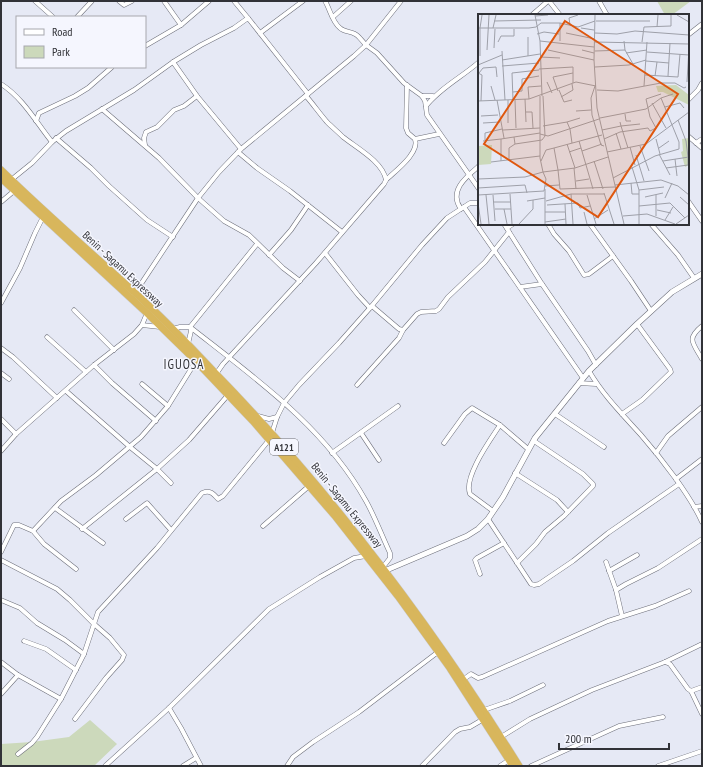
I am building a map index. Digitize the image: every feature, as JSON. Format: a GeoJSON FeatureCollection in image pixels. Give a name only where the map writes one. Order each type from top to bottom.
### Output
{"type":"FeatureCollection","features":[{"type":"Feature","properties":{"kind":"highway","name":"Benin - Sagamu Expressway"},"geometry":{"type":"LineString","coordinates":[[1,170],[135,293],[188,344],[256,415],[271,437],[315,482],[382,570],[452,667],[464,679],[519,766]]}},
{"type":"Feature","properties":{"kind":"highway","name":"A121"},"geometry":{"type":"LineString","coordinates":[[1,178],[147,313],[196,361],[228,396],[271,437],[366,556],[382,570],[438,652],[452,667],[482,720],[511,763]]}},
{"type":"Feature","properties":{"kind":"street"},"geometry":{"type":"LineString","coordinates":[[35,1],[52,16]]}},
{"type":"Feature","properties":{"kind":"street"},"geometry":{"type":"LineString","coordinates":[[78,16],[92,1]]}},
{"type":"Feature","properties":{"kind":"street"},"geometry":{"type":"LineString","coordinates":[[119,1],[124,5],[132,1]]}},
{"type":"Feature","properties":{"kind":"street"},"geometry":{"type":"LineString","coordinates":[[164,1],[181,25]]}},
{"type":"Feature","properties":{"kind":"street"},"geometry":{"type":"LineString","coordinates":[[146,45],[181,25],[209,1]]}},
{"type":"Feature","properties":{"kind":"street"},"geometry":{"type":"LineString","coordinates":[[234,1],[327,122],[343,137],[376,163],[384,174],[386,180]]}},
{"type":"Feature","properties":{"kind":"street"},"geometry":{"type":"LineString","coordinates":[[260,34],[303,1]]}},
{"type":"Feature","properties":{"kind":"street"},"geometry":{"type":"LineString","coordinates":[[325,1],[335,24],[341,30],[354,33],[377,53],[407,85],[422,96],[425,101],[427,114],[439,134],[478,188]]}},
{"type":"Feature","properties":{"kind":"street"},"geometry":{"type":"LineString","coordinates":[[332,17],[351,1]]}},
{"type":"Feature","properties":{"kind":"street"},"geometry":{"type":"LineString","coordinates":[[127,294],[135,293],[198,198],[219,172],[239,151],[366,45],[401,1]]}},
{"type":"Feature","properties":{"kind":"street"},"geometry":{"type":"LineString","coordinates":[[533,14],[548,1],[559,14]]}},
{"type":"Feature","properties":{"kind":"street"},"geometry":{"type":"LineString","coordinates":[[599,1],[606,14]]}},
{"type":"Feature","properties":{"kind":"street"},"geometry":{"type":"LineString","coordinates":[[11,180],[32,163],[56,138],[66,131],[134,90],[173,62],[201,45],[226,33],[248,18]]}},
{"type":"Feature","properties":{"kind":"street"},"geometry":{"type":"LineString","coordinates":[[689,34],[702,24]]}},
{"type":"Feature","properties":{"kind":"street"},"geometry":{"type":"LineString","coordinates":[[173,62],[196,96],[239,151],[342,232]]}},
{"type":"Feature","properties":{"kind":"street"},"geometry":{"type":"LineString","coordinates":[[425,106],[433,96],[468,72],[478,63]]}},
{"type":"Feature","properties":{"kind":"street"},"geometry":{"type":"LineString","coordinates":[[36,121],[39,113],[75,96],[88,88],[109,68]]}},
{"type":"Feature","properties":{"kind":"street"},"geometry":{"type":"LineString","coordinates":[[689,99],[698,90],[702,83]]}},
{"type":"Feature","properties":{"kind":"street"},"geometry":{"type":"LineString","coordinates":[[1,84],[8,88],[20,101],[52,142]]}},
{"type":"Feature","properties":{"kind":"street"},"geometry":{"type":"LineString","coordinates":[[216,374],[325,253],[386,180],[411,155],[416,146],[415,139],[408,133],[406,128],[407,85]]}},
{"type":"Feature","properties":{"kind":"street"},"geometry":{"type":"LineString","coordinates":[[144,145],[146,132],[157,127],[174,110],[184,106],[196,96]]}},
{"type":"Feature","properties":{"kind":"street"},"geometry":{"type":"LineString","coordinates":[[422,96],[433,96]]}},
{"type":"Feature","properties":{"kind":"street"},"geometry":{"type":"LineString","coordinates":[[102,109],[144,145],[198,198],[224,221],[249,235],[269,255],[300,281]]}},
{"type":"Feature","properties":{"kind":"street"},"geometry":{"type":"LineString","coordinates":[[415,139],[439,134]]}},
{"type":"Feature","properties":{"kind":"street"},"geometry":{"type":"LineString","coordinates":[[689,137],[702,148]]}},
{"type":"Feature","properties":{"kind":"street"},"geometry":{"type":"LineString","coordinates":[[56,138],[147,220],[173,236]]}},
{"type":"Feature","properties":{"kind":"street"},"geometry":{"type":"LineString","coordinates":[[696,143],[702,139]]}},
{"type":"Feature","properties":{"kind":"street"},"geometry":{"type":"LineString","coordinates":[[478,167],[462,182],[457,190],[456,199],[520,287],[566,355],[581,381],[596,384]]}},
{"type":"Feature","properties":{"kind":"street"},"geometry":{"type":"LineString","coordinates":[[1,202],[14,191]]}},
{"type":"Feature","properties":{"kind":"street"},"geometry":{"type":"LineString","coordinates":[[18,754],[37,737],[62,699],[84,654],[98,612],[156,548],[202,493],[210,492],[218,499],[224,496],[271,437],[276,417],[284,403],[299,385],[371,307],[447,218],[470,203],[478,202]]}},
{"type":"Feature","properties":{"kind":"street"},"geometry":{"type":"LineString","coordinates":[[689,202],[702,221]]}},
{"type":"Feature","properties":{"kind":"street"},"geometry":{"type":"LineString","coordinates":[[269,255],[291,230],[308,205]]}},
{"type":"Feature","properties":{"kind":"street"},"geometry":{"type":"LineString","coordinates":[[1,303],[20,268],[42,217]]}},
{"type":"Feature","properties":{"kind":"street"},"geometry":{"type":"LineString","coordinates":[[505,225],[596,365]]}},
{"type":"Feature","properties":{"kind":"street"},"geometry":{"type":"LineString","coordinates":[[357,385],[399,338],[403,330],[417,314],[421,312],[436,311],[439,309],[448,297],[485,262],[512,225]]}},
{"type":"Feature","properties":{"kind":"street"},"geometry":{"type":"LineString","coordinates":[[549,225],[558,239],[569,251],[584,275],[589,274],[613,256]]}},
{"type":"Feature","properties":{"kind":"street"},"geometry":{"type":"LineString","coordinates":[[591,225],[651,311]]}},
{"type":"Feature","properties":{"kind":"street"},"geometry":{"type":"LineString","coordinates":[[652,225],[678,255],[694,278]]}},
{"type":"Feature","properties":{"kind":"street"},"geometry":{"type":"LineString","coordinates":[[188,344],[190,327],[257,244]]}},
{"type":"Feature","properties":{"kind":"street"},"geometry":{"type":"LineString","coordinates":[[325,253],[358,295],[399,329],[403,330]]}},
{"type":"Feature","properties":{"kind":"street"},"geometry":{"type":"LineString","coordinates":[[382,570],[467,536],[478,529],[488,519],[493,511],[528,449],[589,371],[636,324],[672,292],[702,274]]}},
{"type":"Feature","properties":{"kind":"street"},"geometry":{"type":"LineString","coordinates":[[520,287],[542,284]]}},
{"type":"Feature","properties":{"kind":"street"},"geometry":{"type":"LineString","coordinates":[[74,310],[114,350]]}},
{"type":"Feature","properties":{"kind":"street"},"geometry":{"type":"LineString","coordinates":[[1,451],[16,434],[142,325],[147,313]]}},
{"type":"Feature","properties":{"kind":"street"},"geometry":{"type":"LineString","coordinates":[[622,414],[642,400],[671,372],[636,324]]}},
{"type":"Feature","properties":{"kind":"street"},"geometry":{"type":"LineString","coordinates":[[142,325],[162,328]]}},
{"type":"Feature","properties":{"kind":"street"},"geometry":{"type":"LineString","coordinates":[[172,329],[180,326],[190,327],[271,391],[316,433],[354,482],[367,502],[390,556],[382,570]]}},
{"type":"Feature","properties":{"kind":"street"},"geometry":{"type":"LineString","coordinates":[[702,326],[694,332],[692,338],[693,344],[702,358]]}},
{"type":"Feature","properties":{"kind":"street"},"geometry":{"type":"LineString","coordinates":[[47,337],[86,372]]}},
{"type":"Feature","properties":{"kind":"street"},"geometry":{"type":"LineString","coordinates":[[1,348],[13,356],[57,398]]}},
{"type":"Feature","properties":{"kind":"street"},"geometry":{"type":"LineString","coordinates":[[33,531],[61,501],[141,437],[168,406],[196,361]]}},
{"type":"Feature","properties":{"kind":"street"},"geometry":{"type":"LineString","coordinates":[[94,365],[117,388],[156,421]]}},
{"type":"Feature","properties":{"kind":"street"},"geometry":{"type":"LineString","coordinates":[[589,371],[596,384],[656,453],[676,479],[702,522]]}},
{"type":"Feature","properties":{"kind":"street"},"geometry":{"type":"LineString","coordinates":[[1,373],[9,379]]}},
{"type":"Feature","properties":{"kind":"street"},"geometry":{"type":"LineString","coordinates":[[142,384],[168,406]]}},
{"type":"Feature","properties":{"kind":"street"},"geometry":{"type":"LineString","coordinates":[[66,390],[171,483]]}},
{"type":"Feature","properties":{"kind":"street"},"geometry":{"type":"LineString","coordinates":[[82,529],[157,469],[189,440],[228,396]]}},
{"type":"Feature","properties":{"kind":"street"},"geometry":{"type":"LineString","coordinates":[[332,453],[398,406]]}},
{"type":"Feature","properties":{"kind":"street"},"geometry":{"type":"LineString","coordinates":[[656,453],[668,436],[702,407]]}},
{"type":"Feature","properties":{"kind":"street"},"geometry":{"type":"LineString","coordinates":[[444,443],[465,414],[472,408],[500,425],[528,449]]}},
{"type":"Feature","properties":{"kind":"street"},"geometry":{"type":"LineString","coordinates":[[555,414],[604,447]]}},
{"type":"Feature","properties":{"kind":"street"},"geometry":{"type":"LineString","coordinates":[[256,415],[269,419],[276,417]]}},
{"type":"Feature","properties":{"kind":"street"},"geometry":{"type":"LineString","coordinates":[[1,419],[16,434]]}},
{"type":"Feature","properties":{"kind":"street"},"geometry":{"type":"LineString","coordinates":[[493,511],[470,494],[469,491],[474,467],[500,425]]}},
{"type":"Feature","properties":{"kind":"street"},"geometry":{"type":"LineString","coordinates":[[361,433],[379,460]]}},
{"type":"Feature","properties":{"kind":"street"},"geometry":{"type":"LineString","coordinates":[[517,563],[536,544],[545,532],[568,512],[592,487],[592,484],[583,474],[534,441]]}},
{"type":"Feature","properties":{"kind":"street"},"geometry":{"type":"LineString","coordinates":[[676,479],[702,459]]}},
{"type":"Feature","properties":{"kind":"street"},"geometry":{"type":"LineString","coordinates":[[515,473],[557,500],[568,512]]}},
{"type":"Feature","properties":{"kind":"street"},"geometry":{"type":"LineString","coordinates":[[488,519],[531,584],[534,585],[539,584],[573,561],[608,533],[679,484]]}},
{"type":"Feature","properties":{"kind":"street"},"geometry":{"type":"LineString","coordinates":[[263,526],[309,486]]}},
{"type":"Feature","properties":{"kind":"street"},"geometry":{"type":"LineString","coordinates":[[126,519],[147,503],[171,530]]}},
{"type":"Feature","properties":{"kind":"street"},"geometry":{"type":"LineString","coordinates":[[694,507],[702,506]]}},
{"type":"Feature","properties":{"kind":"street"},"geometry":{"type":"LineString","coordinates":[[55,508],[103,543]]}},
{"type":"Feature","properties":{"kind":"street"},"geometry":{"type":"LineString","coordinates":[[1,552],[14,525],[19,525],[33,531],[44,544],[76,569]]}},
{"type":"Feature","properties":{"kind":"street"},"geometry":{"type":"LineString","coordinates":[[616,590],[658,568],[702,539]]}},
{"type":"Feature","properties":{"kind":"street"},"geometry":{"type":"LineString","coordinates":[[480,574],[476,560],[477,558],[504,543]]}},
{"type":"Feature","properties":{"kind":"street"},"geometry":{"type":"LineString","coordinates":[[609,571],[636,555]]}},
{"type":"Feature","properties":{"kind":"street"},"geometry":{"type":"LineString","coordinates":[[105,766],[169,708],[269,609],[320,576],[354,558],[366,556]]}},
{"type":"Feature","properties":{"kind":"street"},"geometry":{"type":"LineString","coordinates":[[1,560],[57,590],[70,600],[123,652],[124,658],[106,678],[75,719]]}},
{"type":"Feature","properties":{"kind":"street"},"geometry":{"type":"LineString","coordinates":[[606,562],[616,590],[622,616]]}},
{"type":"Feature","properties":{"kind":"street"},"geometry":{"type":"LineString","coordinates":[[464,679],[471,674],[478,678],[482,677],[608,621],[655,606],[689,591]]}},
{"type":"Feature","properties":{"kind":"street"},"geometry":{"type":"LineString","coordinates":[[1,600],[20,608],[37,623],[65,640],[84,654]]}},
{"type":"Feature","properties":{"kind":"street"},"geometry":{"type":"LineString","coordinates":[[24,641],[46,649],[76,670]]}},
{"type":"Feature","properties":{"kind":"street"},"geometry":{"type":"LineString","coordinates":[[501,737],[530,719],[592,690],[666,662],[702,644]]}},
{"type":"Feature","properties":{"kind":"street"},"geometry":{"type":"LineString","coordinates":[[287,766],[293,757],[298,753],[359,712],[438,652]]}},
{"type":"Feature","properties":{"kind":"street"},"geometry":{"type":"LineString","coordinates":[[1,662],[18,675],[62,699]]}},
{"type":"Feature","properties":{"kind":"street"},"geometry":{"type":"LineString","coordinates":[[666,662],[670,664],[688,689],[691,690],[702,714]]}},
{"type":"Feature","properties":{"kind":"street"},"geometry":{"type":"LineString","coordinates":[[1,694],[18,675]]}},
{"type":"Feature","properties":{"kind":"street"},"geometry":{"type":"LineString","coordinates":[[484,710],[510,701],[543,685]]}},
{"type":"Feature","properties":{"kind":"street"},"geometry":{"type":"LineString","coordinates":[[691,690],[702,687]]}},
{"type":"Feature","properties":{"kind":"street"},"geometry":{"type":"LineString","coordinates":[[169,708],[201,766]]}},
{"type":"Feature","properties":{"kind":"street"},"geometry":{"type":"LineString","coordinates":[[531,766],[619,726],[663,717]]}},
{"type":"Feature","properties":{"kind":"street"},"geometry":{"type":"LineString","coordinates":[[422,766],[455,732],[482,720]]}},
{"type":"Feature","properties":{"kind":"street"},"geometry":{"type":"LineString","coordinates":[[658,766],[669,764],[702,751]]}},
{"type":"Feature","properties":{"kind":"street"},"geometry":{"type":"LineString","coordinates":[[183,766],[196,758]]}},
{"type":"Feature","properties":{"kind":"street"},"geometry":{"type":"LineString","coordinates":[[500,766],[511,763]]}},
{"type":"Feature","properties":{"kind":"green space"},"geometry":{"type":"Polygon","coordinates":[[[657,1],[691,1],[673,14],[664,14],[657,1]]]}},
{"type":"Feature","properties":{"kind":"green space"},"geometry":{"type":"Polygon","coordinates":[[[90,720],[117,744],[94,766],[1,766],[1,744],[69,737],[90,720]]]}},
{"type":"Feature","properties":{"kind":"district","name":"IGUOSA"},"geometry":{"type":"Point","coordinates":[184,364]}}]}
